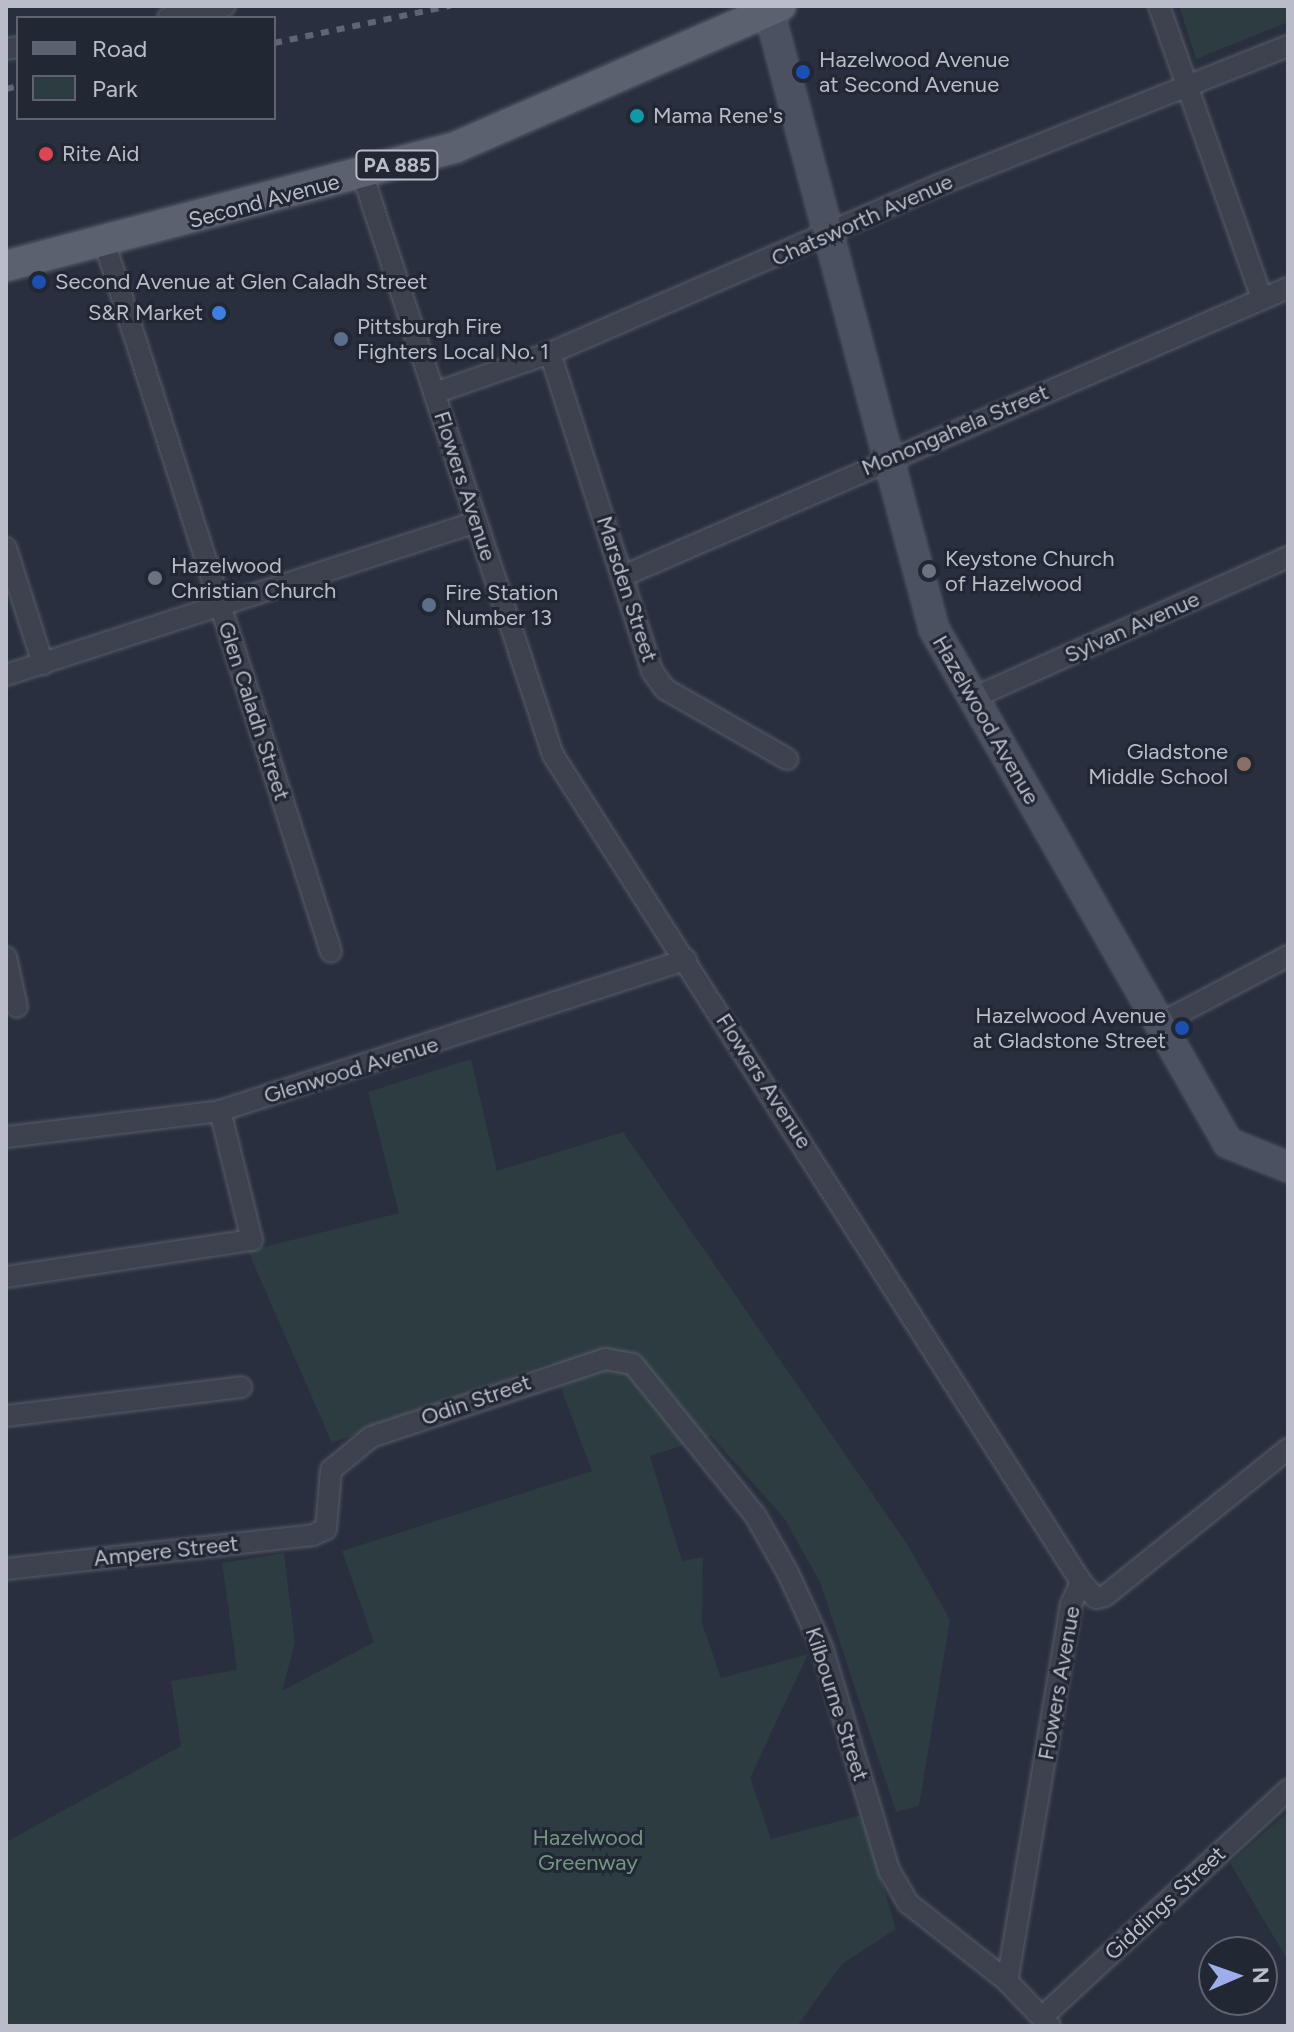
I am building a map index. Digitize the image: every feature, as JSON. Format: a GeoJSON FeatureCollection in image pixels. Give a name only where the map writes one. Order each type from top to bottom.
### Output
{"type":"FeatureCollection","features":[{"type":"Feature","properties":{"kind":"main road","name":"Second Avenue"},"geometry":{"type":"LineString","coordinates":[[6,266],[363,176],[498,131],[775,8]]}},
{"type":"Feature","properties":{"kind":"main road","name":"Hazelwood Avenue"},"geometry":{"type":"LineString","coordinates":[[775,8],[934,629],[1228,1143],[1288,1167]]}},
{"type":"Feature","properties":{"kind":"street"},"geometry":{"type":"LineString","coordinates":[[178,16],[225,6]]}},
{"type":"Feature","properties":{"kind":"street"},"geometry":{"type":"LineString","coordinates":[[1159,6],[1262,299]]}},
{"type":"Feature","properties":{"kind":"street","name":"Chatsworth Avenue"},"geometry":{"type":"LineString","coordinates":[[435,393],[550,353],[1288,46]]}},
{"type":"Feature","properties":{"kind":"street","name":"Flowers Avenue"},"geometry":{"type":"LineString","coordinates":[[363,176],[553,755],[1081,1582],[1071,1604],[1007,1981]]}},
{"type":"Feature","properties":{"kind":"street","name":"Glen Caladh Street"},"geometry":{"type":"LineString","coordinates":[[104,241],[331,952]]}},
{"type":"Feature","properties":{"kind":"street","name":"Monongahela Street"},"geometry":{"type":"LineString","coordinates":[[623,576],[890,457],[1288,288]]}},
{"type":"Feature","properties":{"kind":"street","name":"Marsden Street"},"geometry":{"type":"LineString","coordinates":[[550,353],[652,671],[665,689],[787,759]]}},
{"type":"Feature","properties":{"kind":"street"},"geometry":{"type":"LineString","coordinates":[[6,675],[476,522]]}},
{"type":"Feature","properties":{"kind":"street"},"geometry":{"type":"LineString","coordinates":[[6,548],[43,664]]}},
{"type":"Feature","properties":{"kind":"street","name":"Sylvan Avenue"},"geometry":{"type":"LineString","coordinates":[[975,697],[1288,557]]}},
{"type":"Feature","properties":{"kind":"street"},"geometry":{"type":"LineString","coordinates":[[1159,1024],[1288,956]]}},
{"type":"Feature","properties":{"kind":"street"},"geometry":{"type":"LineString","coordinates":[[6,957],[17,1007]]}},
{"type":"Feature","properties":{"kind":"street","name":"Glenwood Avenue"},"geometry":{"type":"LineString","coordinates":[[6,1137],[220,1111],[686,960]]}},
{"type":"Feature","properties":{"kind":"street"},"geometry":{"type":"LineString","coordinates":[[6,1277],[252,1240],[220,1111]]}},
{"type":"Feature","properties":{"kind":"street","name":"Odin Street"},"geometry":{"type":"LineString","coordinates":[[326,1529],[331,1470],[371,1437],[475,1398],[605,1359],[633,1364]]}},
{"type":"Feature","properties":{"kind":"street","name":"Kilbourne Street"},"geometry":{"type":"LineString","coordinates":[[633,1364],[755,1515],[788,1573],[822,1647],[889,1870],[908,1903],[1007,1981],[1046,2022]]}},
{"type":"Feature","properties":{"kind":"street"},"geometry":{"type":"LineString","coordinates":[[6,1416],[241,1387]]}},
{"type":"Feature","properties":{"kind":"street"},"geometry":{"type":"LineString","coordinates":[[1081,1582],[1096,1598],[1105,1596],[1288,1449]]}},
{"type":"Feature","properties":{"kind":"street","name":"Ampere Street"},"geometry":{"type":"LineString","coordinates":[[6,1569],[326,1529]]}},
{"type":"Feature","properties":{"kind":"street","name":"Giddings Street"},"geometry":{"type":"LineString","coordinates":[[1046,2022],[1288,1790]]}},
{"type":"Feature","properties":{"kind":"green space"},"geometry":{"type":"Polygon","coordinates":[[[1179,6],[1288,6],[1288,22],[1196,59],[1179,6]]]}},
{"type":"Feature","properties":{"kind":"green space","name":"Hazelwood Greenway"},"geometry":{"type":"Polygon","coordinates":[[[471,1059],[497,1171],[623,1132],[909,1547],[950,1620],[919,1806],[896,1812],[820,1582],[784,1518],[711,1436],[650,1456],[682,1561],[703,1557],[702,1623],[721,1678],[808,1654],[750,1778],[771,1839],[862,1815],[896,1929],[842,1964],[797,2026],[6,2026],[6,1842],[181,1746],[171,1681],[237,1670],[222,1563],[284,1553],[295,1643],[282,1691],[374,1642],[342,1551],[592,1471],[551,1362],[332,1443],[248,1251],[399,1213],[368,1092],[471,1059]]]}},
{"type":"Feature","properties":{"kind":"green space"},"geometry":{"type":"Polygon","coordinates":[[[1288,1812],[1288,1961],[1278,1944],[1278,1936],[1273,1936],[1230,1863],[1288,1812]]]}},
{"type":"Feature","properties":{"kind":"railway"},"geometry":{"type":"LineString","coordinates":[[276,43],[450,6]]}},
{"type":"Feature","properties":{"kind":"railway"},"geometry":{"type":"LineString","coordinates":[[6,89],[16,86]]}},
{"type":"Feature","properties":{"kind":"place","name":"Hazelwood Avenue at Second Avenue"},"geometry":{"type":"Point","coordinates":[803,72]}},
{"type":"Feature","properties":{"kind":"place","name":"Mama Rene's"},"geometry":{"type":"Point","coordinates":[637,116]}},
{"type":"Feature","properties":{"kind":"place","name":"Rite Aid"},"geometry":{"type":"Point","coordinates":[46,154]}},
{"type":"Feature","properties":{"kind":"place","name":"Second Avenue at Glen Caladh Street"},"geometry":{"type":"Point","coordinates":[39,282]}},
{"type":"Feature","properties":{"kind":"place","name":"S&R Market"},"geometry":{"type":"Point","coordinates":[219,313]}},
{"type":"Feature","properties":{"kind":"place","name":"Pittsburgh Fire Fighters Local No. 1"},"geometry":{"type":"Point","coordinates":[341,339]}},
{"type":"Feature","properties":{"kind":"place","name":"Keystone Church of Hazelwood"},"geometry":{"type":"Point","coordinates":[929,571]}},
{"type":"Feature","properties":{"kind":"place","name":"Hazelwood Christian Church"},"geometry":{"type":"Point","coordinates":[155,578]}},
{"type":"Feature","properties":{"kind":"place","name":"Fire Station Number 13"},"geometry":{"type":"Point","coordinates":[429,605]}},
{"type":"Feature","properties":{"kind":"place","name":"Gladstone Middle School"},"geometry":{"type":"Point","coordinates":[1244,764]}},
{"type":"Feature","properties":{"kind":"place","name":"Hazelwood Avenue at Gladstone Street"},"geometry":{"type":"Point","coordinates":[1182,1028]}}]}
